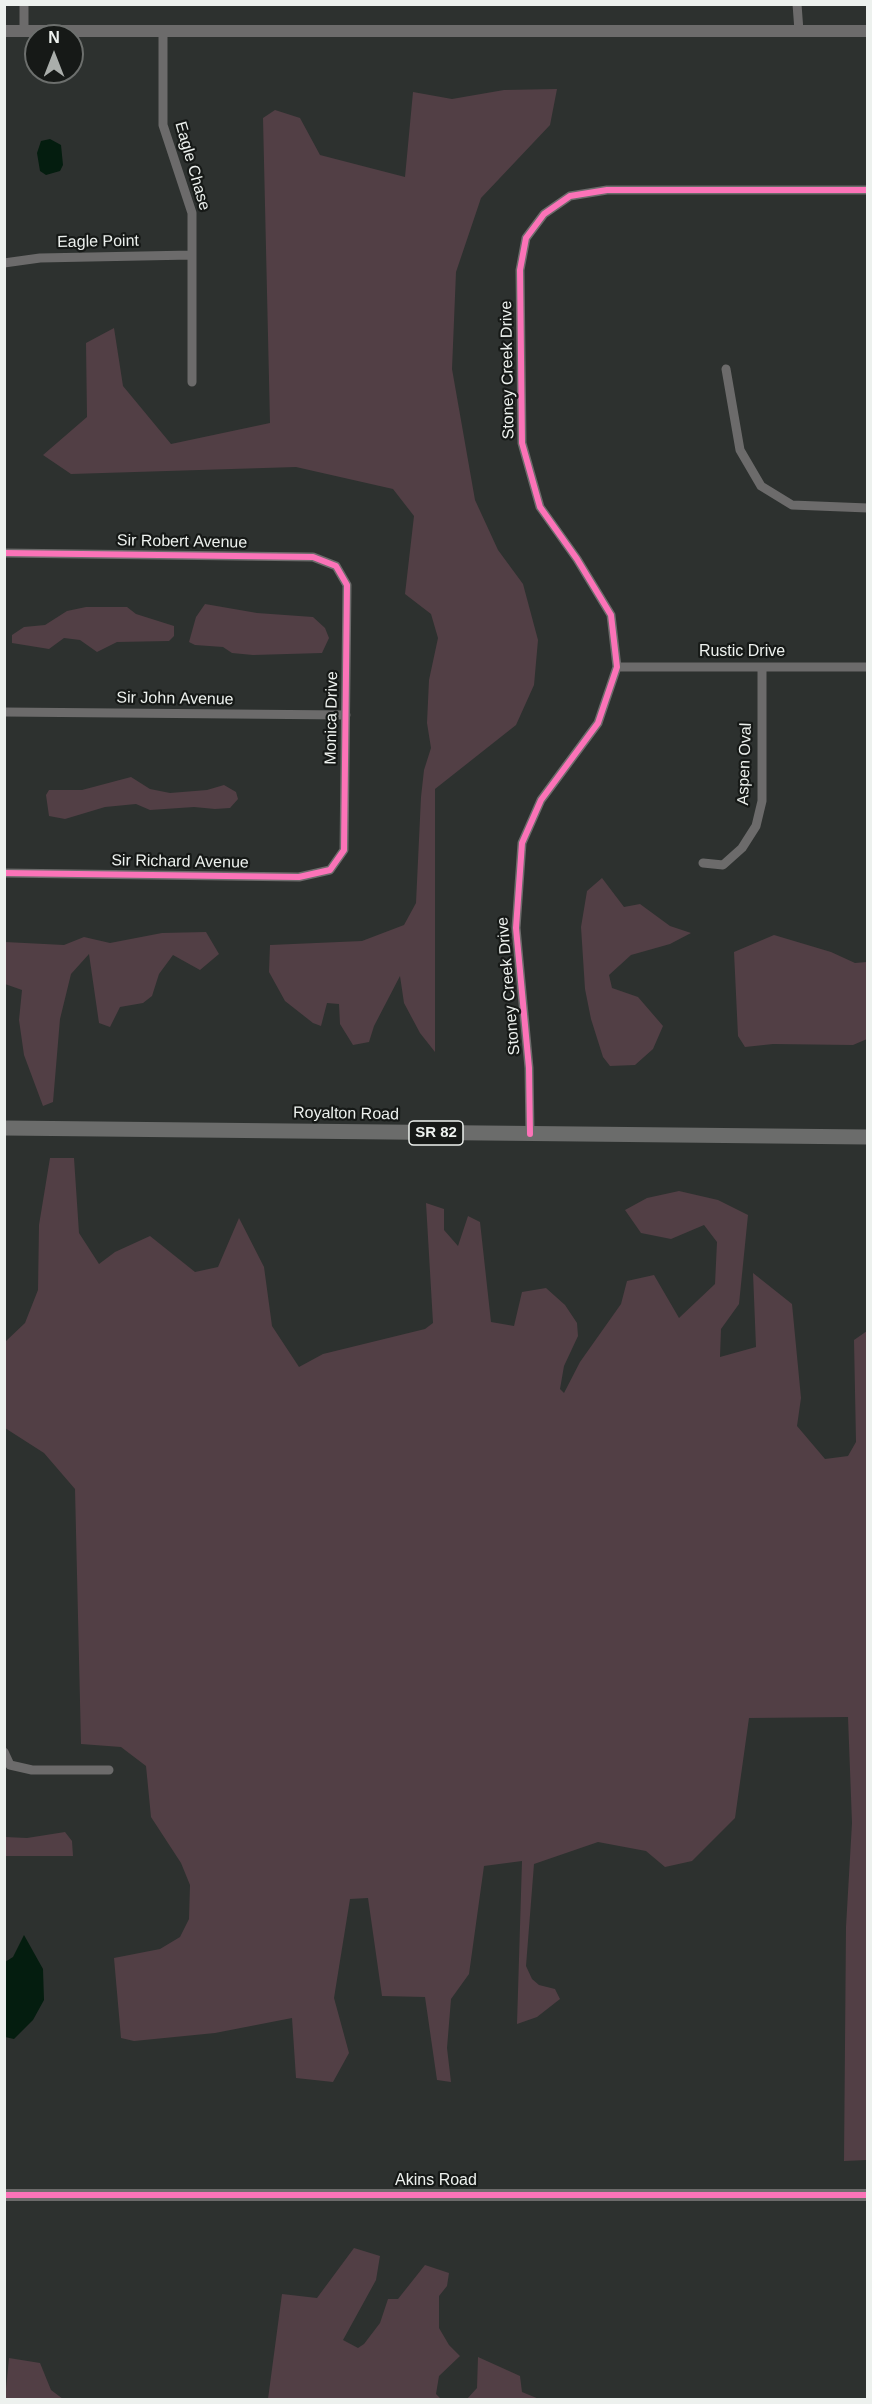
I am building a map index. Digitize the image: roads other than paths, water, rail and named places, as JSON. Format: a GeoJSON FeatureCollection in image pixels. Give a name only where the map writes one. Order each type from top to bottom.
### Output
{"type":"FeatureCollection","features":[{"type":"Feature","properties":{"kind":"main road","name":"Royalton Road"},"geometry":{"type":"LineString","coordinates":[[4,1128],[867,1137]]}},
{"type":"Feature","properties":{"kind":"street"},"geometry":{"type":"LineString","coordinates":[[24,4],[24,24]]}},
{"type":"Feature","properties":{"kind":"street"},"geometry":{"type":"LineString","coordinates":[[797,4],[799,31]]}},
{"type":"Feature","properties":{"kind":"street"},"geometry":{"type":"LineString","coordinates":[[4,31],[24,31]]}},
{"type":"Feature","properties":{"kind":"street"},"geometry":{"type":"LineString","coordinates":[[84,31],[867,31]]}},
{"type":"Feature","properties":{"kind":"street","name":"Eagle Chase"},"geometry":{"type":"LineString","coordinates":[[163,31],[163,125],[192,213],[192,382]]}},
{"type":"Feature","properties":{"kind":"street","name":"Stoney Creek Drive"},"geometry":{"type":"LineString","coordinates":[[530,1134],[529,1068],[516,928],[522,843],[541,800],[598,723],[617,667],[611,615],[577,559],[540,507],[522,443],[520,270],[526,238],[544,214],[570,196],[607,190],[867,190]]}},
{"type":"Feature","properties":{"kind":"street","name":"Eagle Point"},"geometry":{"type":"LineString","coordinates":[[4,263],[40,258],[192,255]]}},
{"type":"Feature","properties":{"kind":"street"},"geometry":{"type":"LineString","coordinates":[[726,369],[740,450],[761,486],[792,506],[867,508]]}},
{"type":"Feature","properties":{"kind":"street","name":"Sir Robert Avenue"},"geometry":{"type":"LineString","coordinates":[[4,553],[312,557],[336,566],[347,585]]}},
{"type":"Feature","properties":{"kind":"street","name":"Monica Drive"},"geometry":{"type":"LineString","coordinates":[[344,850],[347,585]]}},
{"type":"Feature","properties":{"kind":"street","name":"Rustic Drive"},"geometry":{"type":"LineString","coordinates":[[617,667],[867,668]]}},
{"type":"Feature","properties":{"kind":"street","name":"Aspen Oval"},"geometry":{"type":"LineString","coordinates":[[703,863],[723,865],[742,848],[756,826],[762,801],[762,668]]}},
{"type":"Feature","properties":{"kind":"street","name":"Sir John Avenue"},"geometry":{"type":"LineString","coordinates":[[4,712],[345,715]]}},
{"type":"Feature","properties":{"kind":"street","name":"Sir Richard Avenue"},"geometry":{"type":"LineString","coordinates":[[4,873],[299,877],[330,870],[344,850]]}},
{"type":"Feature","properties":{"kind":"street"},"geometry":{"type":"LineString","coordinates":[[4,1752],[10,1765],[32,1770],[109,1770]]}},
{"type":"Feature","properties":{"kind":"street","name":"Akins Road"},"geometry":{"type":"LineString","coordinates":[[4,2195],[867,2195]]}}]}
